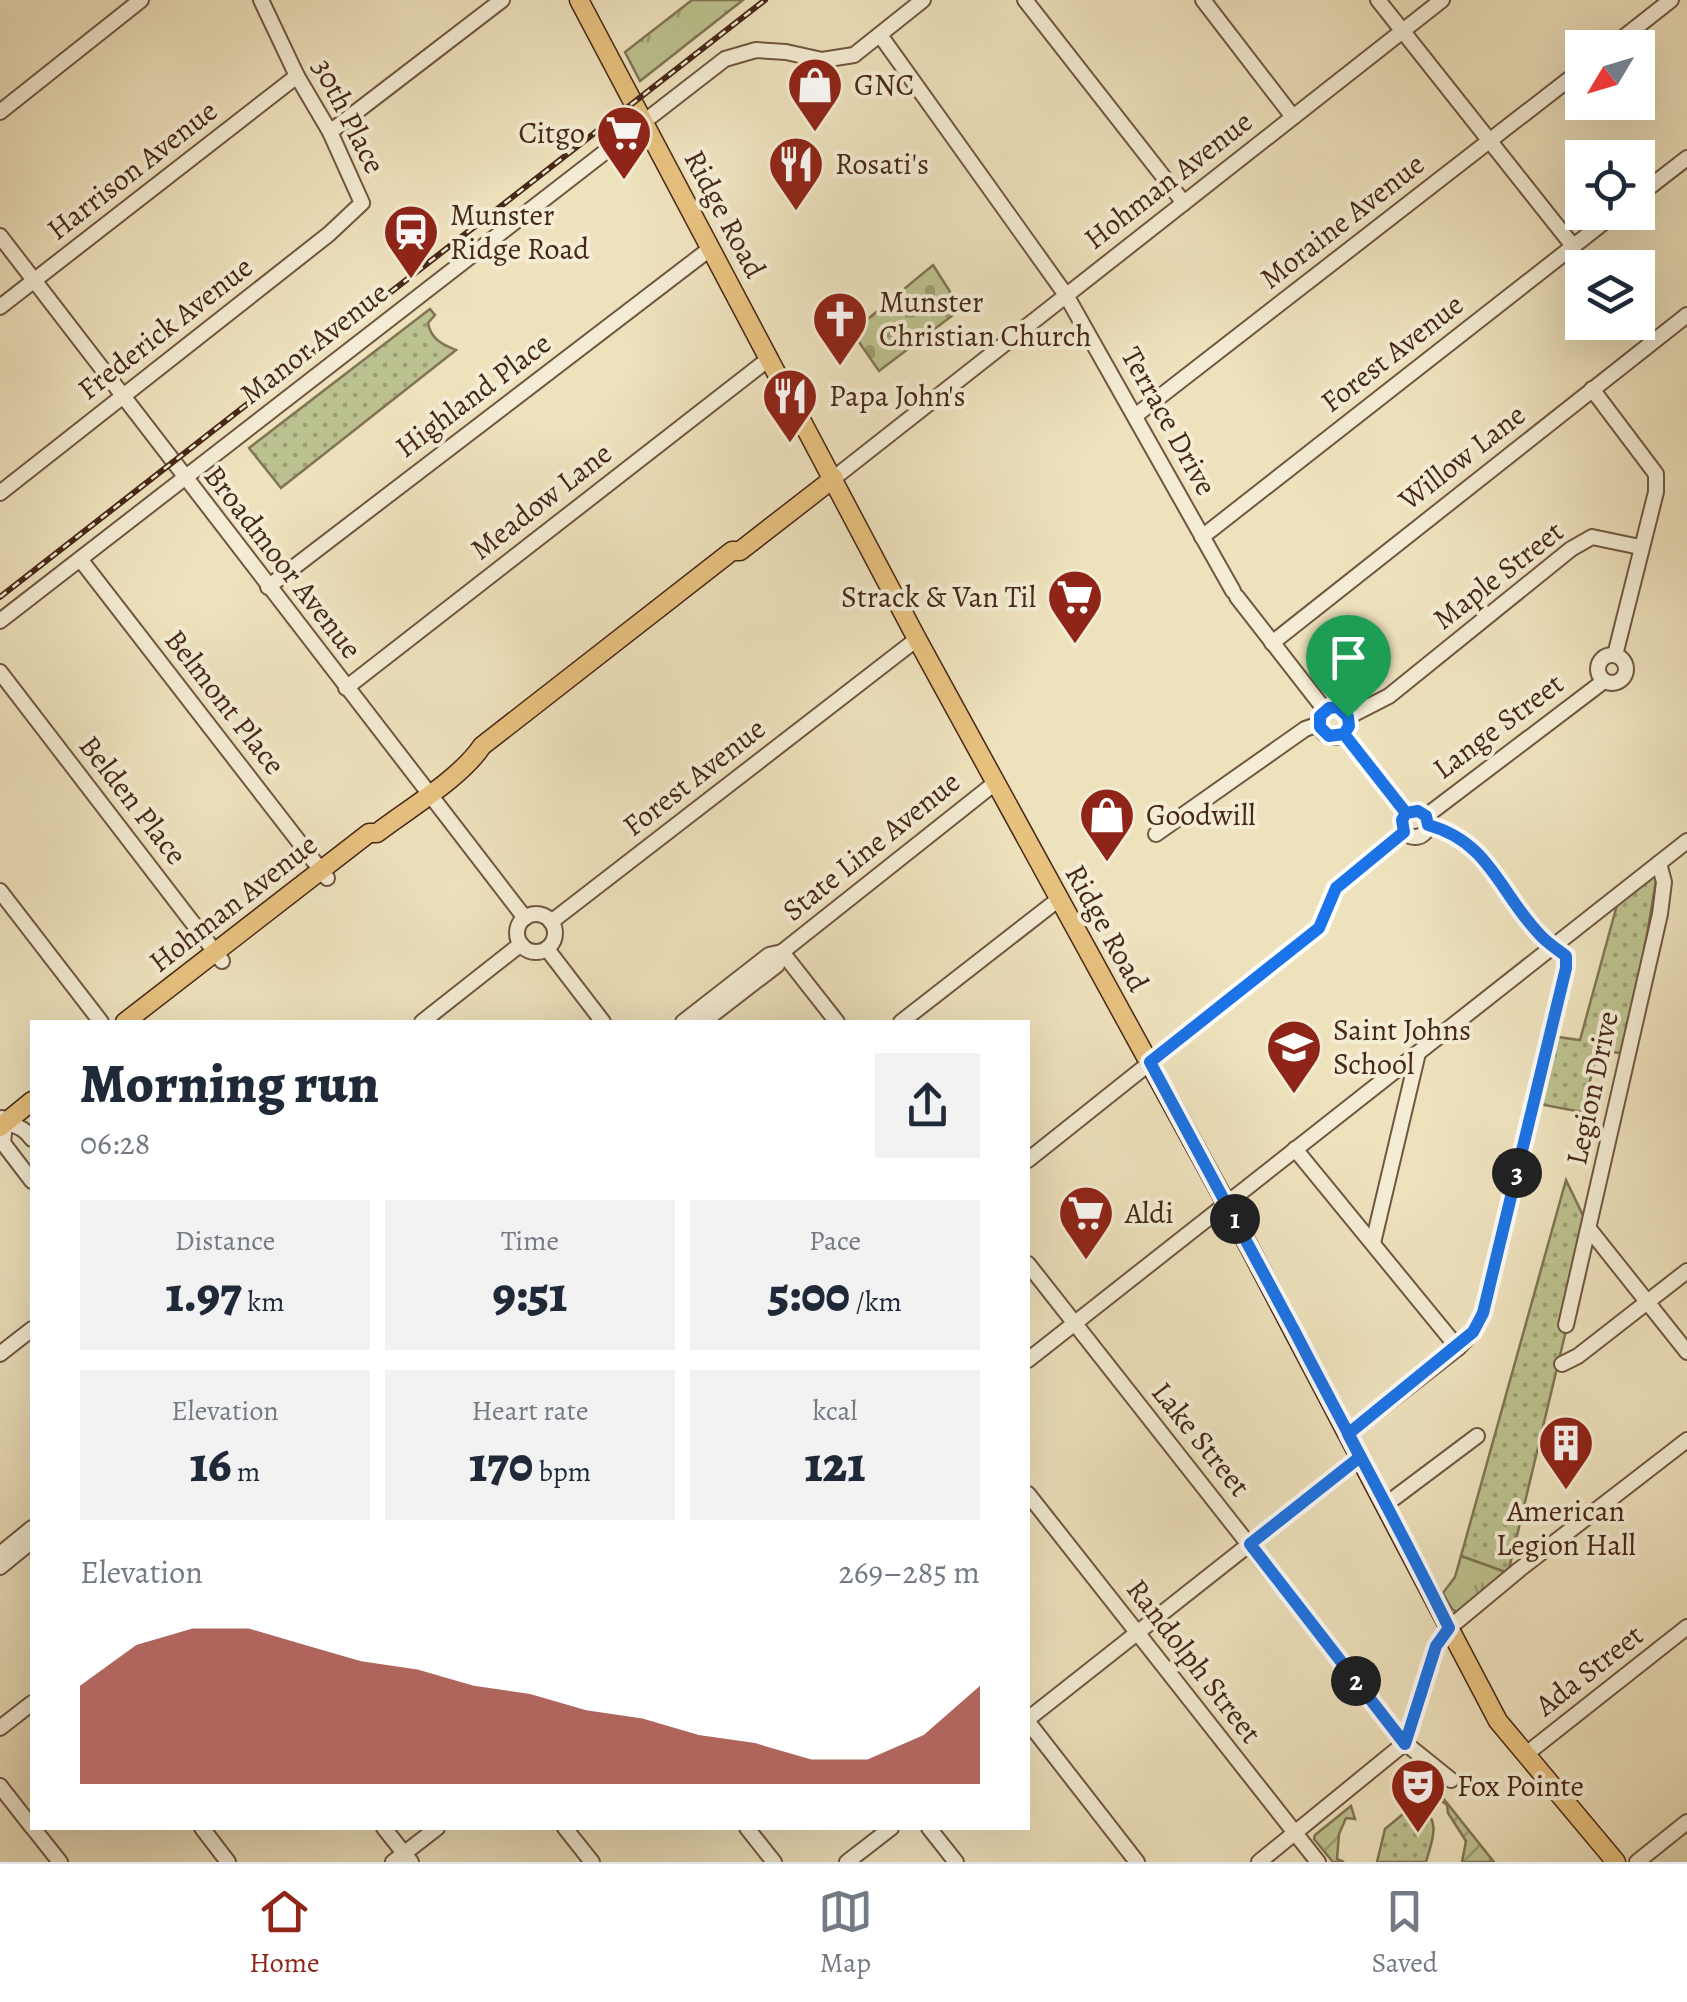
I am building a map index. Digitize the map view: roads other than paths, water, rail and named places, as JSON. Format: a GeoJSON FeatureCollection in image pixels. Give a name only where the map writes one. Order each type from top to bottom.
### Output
{"type":"FeatureCollection","features":[{"type":"Feature","properties":{"kind":"main road","name":"Ridge Road"},"geometry":{"type":"LineString","coordinates":[[579,0],[917,639],[1226,1203],[1498,1721],[1616,1862]]}},
{"type":"Feature","properties":{"kind":"main road","name":"Hohman Avenue"},"geometry":{"type":"LineString","coordinates":[[128,1020],[374,841],[377,832],[474,758],[489,754],[739,560],[740,551],[834,478]]}},
{"type":"Feature","properties":{"kind":"main road","name":"Hohman Avenue"},"geometry":{"type":"LineString","coordinates":[[145,1020],[219,956]]}},
{"type":"Feature","properties":{"kind":"main road"},"geometry":{"type":"LineString","coordinates":[[2,1122],[30,1103]]}},
{"type":"Feature","properties":{"kind":"street"},"geometry":{"type":"LineString","coordinates":[[0,112],[141,0]]}},
{"type":"Feature","properties":{"kind":"street","name":"30th Place"},"geometry":{"type":"LineString","coordinates":[[261,0],[362,203]]}},
{"type":"Feature","properties":{"kind":"street"},"geometry":{"type":"LineString","coordinates":[[330,132],[502,0]]}},
{"type":"Feature","properties":{"kind":"street","name":"Manor Avenue"},"geometry":{"type":"LineString","coordinates":[[0,621],[725,59],[756,50],[822,60],[854,55],[924,0]]}},
{"type":"Feature","properties":{"kind":"street"},"geometry":{"type":"LineString","coordinates":[[1025,0],[1184,203]]}},
{"type":"Feature","properties":{"kind":"street"},"geometry":{"type":"LineString","coordinates":[[1202,0],[1293,117]]}},
{"type":"Feature","properties":{"kind":"street"},"geometry":{"type":"LineString","coordinates":[[1378,0],[1574,246]]}},
{"type":"Feature","properties":{"kind":"street","name":"Hohman Avenue"},"geometry":{"type":"LineString","coordinates":[[834,478],[1442,0]]}},
{"type":"Feature","properties":{"kind":"street"},"geometry":{"type":"LineString","coordinates":[[1633,30],[1672,0]]}},
{"type":"Feature","properties":{"kind":"street","name":"Terrace Drive"},"geometry":{"type":"LineString","coordinates":[[880,35],[1066,296],[1235,594],[1322,717]]}},
{"type":"Feature","properties":{"kind":"street","name":"Harrison Avenue"},"geometry":{"type":"LineString","coordinates":[[0,307],[297,76]]}},
{"type":"Feature","properties":{"kind":"street","name":"Moraine Avenue"},"geometry":{"type":"LineString","coordinates":[[1136,416],[1565,82]]}},
{"type":"Feature","properties":{"kind":"street"},"geometry":{"type":"LineString","coordinates":[[1655,183],[1687,158]]}},
{"type":"Feature","properties":{"kind":"street","name":"Frederick Avenue"},"geometry":{"type":"LineString","coordinates":[[0,493],[329,234],[362,203]]}},
{"type":"Feature","properties":{"kind":"street","name":"Forest Avenue"},"geometry":{"type":"LineString","coordinates":[[1202,538],[1594,230]]}},
{"type":"Feature","properties":{"kind":"street","name":"Broadmoor Avenue"},"geometry":{"type":"LineString","coordinates":[[0,236],[525,918]]}},
{"type":"Feature","properties":{"kind":"street","name":"Highland Place"},"geometry":{"type":"LineString","coordinates":[[268,587],[711,248]]}},
{"type":"Feature","properties":{"kind":"street","name":"Willow Lane"},"geometry":{"type":"LineString","coordinates":[[1272,642],[1687,315]]}},
{"type":"Feature","properties":{"kind":"street","name":"Meadow Lane"},"geometry":{"type":"LineString","coordinates":[[346,688],[770,358]]}},
{"type":"Feature","properties":{"kind":"street"},"geometry":{"type":"LineString","coordinates":[[1592,389],[1656,474],[1656,492],[1615,655]]}},
{"type":"Feature","properties":{"kind":"street","name":"Maple Street"},"geometry":{"type":"LineString","coordinates":[[1348,717],[1389,696],[1592,537],[1640,548]]}},
{"type":"Feature","properties":{"kind":"street","name":"Belmont Place"},"geometry":{"type":"LineString","coordinates":[[80,559],[324,874]]}},
{"type":"Feature","properties":{"kind":"street","name":"Forest Avenue"},"geometry":{"type":"LineString","coordinates":[[552,922],[917,639]]}},
{"type":"Feature","properties":{"kind":"street"},"geometry":{"type":"LineString","coordinates":[[1615,655],[1624,661],[1624,675],[1613,683],[1604,681],[1598,674],[1603,657],[1615,655]]}},
{"type":"Feature","properties":{"kind":"street","name":"Belden Place"},"geometry":{"type":"LineString","coordinates":[[0,672],[219,956]]}},
{"type":"Feature","properties":{"kind":"street","name":"Lange Street"},"geometry":{"type":"LineString","coordinates":[[1427,820],[1604,681]]}},
{"type":"Feature","properties":{"kind":"street"},"geometry":{"type":"LineString","coordinates":[[1156,834],[1338,707],[1348,717],[1349,726],[1344,734]]}},
{"type":"Feature","properties":{"kind":"street"},"geometry":{"type":"LineString","coordinates":[[1322,717],[1329,736],[1344,734]]}},
{"type":"Feature","properties":{"kind":"street"},"geometry":{"type":"LineString","coordinates":[[1344,734],[1406,813]]}},
{"type":"Feature","properties":{"kind":"street","name":"State Line Avenue"},"geometry":{"type":"LineString","coordinates":[[685,1020],[769,955],[782,952],[995,783]]}},
{"type":"Feature","properties":{"kind":"street"},"geometry":{"type":"LineString","coordinates":[[1348,1434],[1458,1348],[1483,1313],[1566,968],[1566,956],[1541,936],[1476,850],[1454,832],[1414,810],[1402,820],[1404,832],[1420,836],[1427,820]]}},
{"type":"Feature","properties":{"kind":"street"},"geometry":{"type":"LineString","coordinates":[[1030,1158],[1319,928],[1336,888],[1404,832]]}},
{"type":"Feature","properties":{"kind":"street"},"geometry":{"type":"LineString","coordinates":[[1030,1358],[1687,841]]}},
{"type":"Feature","properties":{"kind":"street","name":"Legion Drive"},"geometry":{"type":"LineString","coordinates":[[1566,1324],[1660,914],[1664,882],[1659,863]]}},
{"type":"Feature","properties":{"kind":"street"},"geometry":{"type":"LineString","coordinates":[[0,892],[99,1020]]}},
{"type":"Feature","properties":{"kind":"street"},"geometry":{"type":"LineString","coordinates":[[904,1020],[1059,898]]}},
{"type":"Feature","properties":{"kind":"street"},"geometry":{"type":"LineString","coordinates":[[539,914],[552,922],[554,939],[548,949],[536,952],[521,944],[518,928],[525,918],[539,914]]}},
{"type":"Feature","properties":{"kind":"street"},"geometry":{"type":"LineString","coordinates":[[425,1020],[521,944]]}},
{"type":"Feature","properties":{"kind":"street"},"geometry":{"type":"LineString","coordinates":[[548,949],[601,1020]]}},
{"type":"Feature","properties":{"kind":"street"},"geometry":{"type":"LineString","coordinates":[[782,952],[835,1020]]}},
{"type":"Feature","properties":{"kind":"street","name":"State Line Avenue"},"geometry":{"type":"LineString","coordinates":[[706,1020],[777,965],[782,952]]}},
{"type":"Feature","properties":{"kind":"street"},"geometry":{"type":"LineString","coordinates":[[1372,1243],[1418,1053]]}},
{"type":"Feature","properties":{"kind":"street"},"geometry":{"type":"LineString","coordinates":[[30,1136],[23,1127],[2,1122],[3,1143],[30,1177]]}},
{"type":"Feature","properties":{"kind":"street"},"geometry":{"type":"LineString","coordinates":[[1295,1149],[1458,1348]]}},
{"type":"Feature","properties":{"kind":"street"},"geometry":{"type":"LineString","coordinates":[[1590,1230],[1687,1352]]}},
{"type":"Feature","properties":{"kind":"street","name":"Lake Street"},"geometry":{"type":"LineString","coordinates":[[1030,1267],[1405,1744],[1451,1780]]}},
{"type":"Feature","properties":{"kind":"street"},"geometry":{"type":"LineString","coordinates":[[1562,1364],[1578,1356],[1687,1271]]}},
{"type":"Feature","properties":{"kind":"street"},"geometry":{"type":"LineString","coordinates":[[0,1354],[30,1331]]}},
{"type":"Feature","properties":{"kind":"street"},"geometry":{"type":"LineString","coordinates":[[1385,1505],[1476,1436]]}},
{"type":"Feature","properties":{"kind":"street"},"geometry":{"type":"LineString","coordinates":[[1259,1862],[1405,1744],[1436,1646],[1449,1628],[1687,1440]]}},
{"type":"Feature","properties":{"kind":"street"},"geometry":{"type":"LineString","coordinates":[[1030,1719],[1360,1457]]}},
{"type":"Feature","properties":{"kind":"street","name":"Randolph Street"},"geometry":{"type":"LineString","coordinates":[[1030,1497],[1318,1862]]}},
{"type":"Feature","properties":{"kind":"street"},"geometry":{"type":"LineString","coordinates":[[3,1558],[30,1530]]}},
{"type":"Feature","properties":{"kind":"street"},"geometry":{"type":"LineString","coordinates":[[3,1558],[30,1542]]}},
{"type":"Feature","properties":{"kind":"street","name":"Ada Street"},"geometry":{"type":"LineString","coordinates":[[1525,1755],[1687,1627]]}},
{"type":"Feature","properties":{"kind":"street"},"geometry":{"type":"LineString","coordinates":[[0,1728],[30,1705]]}},
{"type":"Feature","properties":{"kind":"street"},"geometry":{"type":"LineString","coordinates":[[1030,1724],[1137,1862]]}},
{"type":"Feature","properties":{"kind":"street"},"geometry":{"type":"LineString","coordinates":[[0,1786],[30,1823]]}},
{"type":"Feature","properties":{"kind":"street"},"geometry":{"type":"LineString","coordinates":[[1637,1862],[1687,1822]]}},
{"type":"Feature","properties":{"kind":"street"},"geometry":{"type":"LineString","coordinates":[[35,1830],[60,1862]]}},
{"type":"Feature","properties":{"kind":"street"},"geometry":{"type":"LineString","coordinates":[[204,1830],[228,1862]]}},
{"type":"Feature","properties":{"kind":"street"},"geometry":{"type":"LineString","coordinates":[[385,1830],[403,1859],[435,1830]]}},
{"type":"Feature","properties":{"kind":"street"},"geometry":{"type":"LineString","coordinates":[[567,1830],[592,1862]]}},
{"type":"Feature","properties":{"kind":"street"},"geometry":{"type":"LineString","coordinates":[[749,1830],[774,1862]]}},
{"type":"Feature","properties":{"kind":"street"},"geometry":{"type":"LineString","coordinates":[[847,1862],[888,1830]]}},
{"type":"Feature","properties":{"kind":"street"},"geometry":{"type":"LineString","coordinates":[[931,1830],[956,1862]]}},
{"type":"Feature","properties":{"kind":"railway"},"geometry":{"type":"LineString","coordinates":[[0,597],[765,0]]}},
{"type":"Feature","properties":{"kind":"place","name":"GNC"},"geometry":{"type":"Point","coordinates":[815,134]}},
{"type":"Feature","properties":{"kind":"place","name":"Citgo"},"geometry":{"type":"Point","coordinates":[624,182]}},
{"type":"Feature","properties":{"kind":"place","name":"Rosati's"},"geometry":{"type":"Point","coordinates":[796,213]}},
{"type":"Feature","properties":{"kind":"place","name":"Munster Ridge Road"},"geometry":{"type":"Point","coordinates":[411,281]}},
{"type":"Feature","properties":{"kind":"place","name":"Munster Christian Church"},"geometry":{"type":"Point","coordinates":[840,368]}},
{"type":"Feature","properties":{"kind":"place","name":"Papa John's"},"geometry":{"type":"Point","coordinates":[790,445]}},
{"type":"Feature","properties":{"kind":"place","name":"Strack & Van Til"},"geometry":{"type":"Point","coordinates":[1075,646]}},
{"type":"Feature","properties":{"kind":"place","name":"Goodwill"},"geometry":{"type":"Point","coordinates":[1107,864]}},
{"type":"Feature","properties":{"kind":"place","name":"Saint Johns School"},"geometry":{"type":"Point","coordinates":[1294,1096]}},
{"type":"Feature","properties":{"kind":"place","name":"Aldi"},"geometry":{"type":"Point","coordinates":[1086,1262]}},
{"type":"Feature","properties":{"kind":"place","name":"American Legion Hall"},"geometry":{"type":"Point","coordinates":[1566,1492]}},
{"type":"Feature","properties":{"kind":"place","name":"Fox Pointe"},"geometry":{"type":"Point","coordinates":[1418,1835]}}]}
